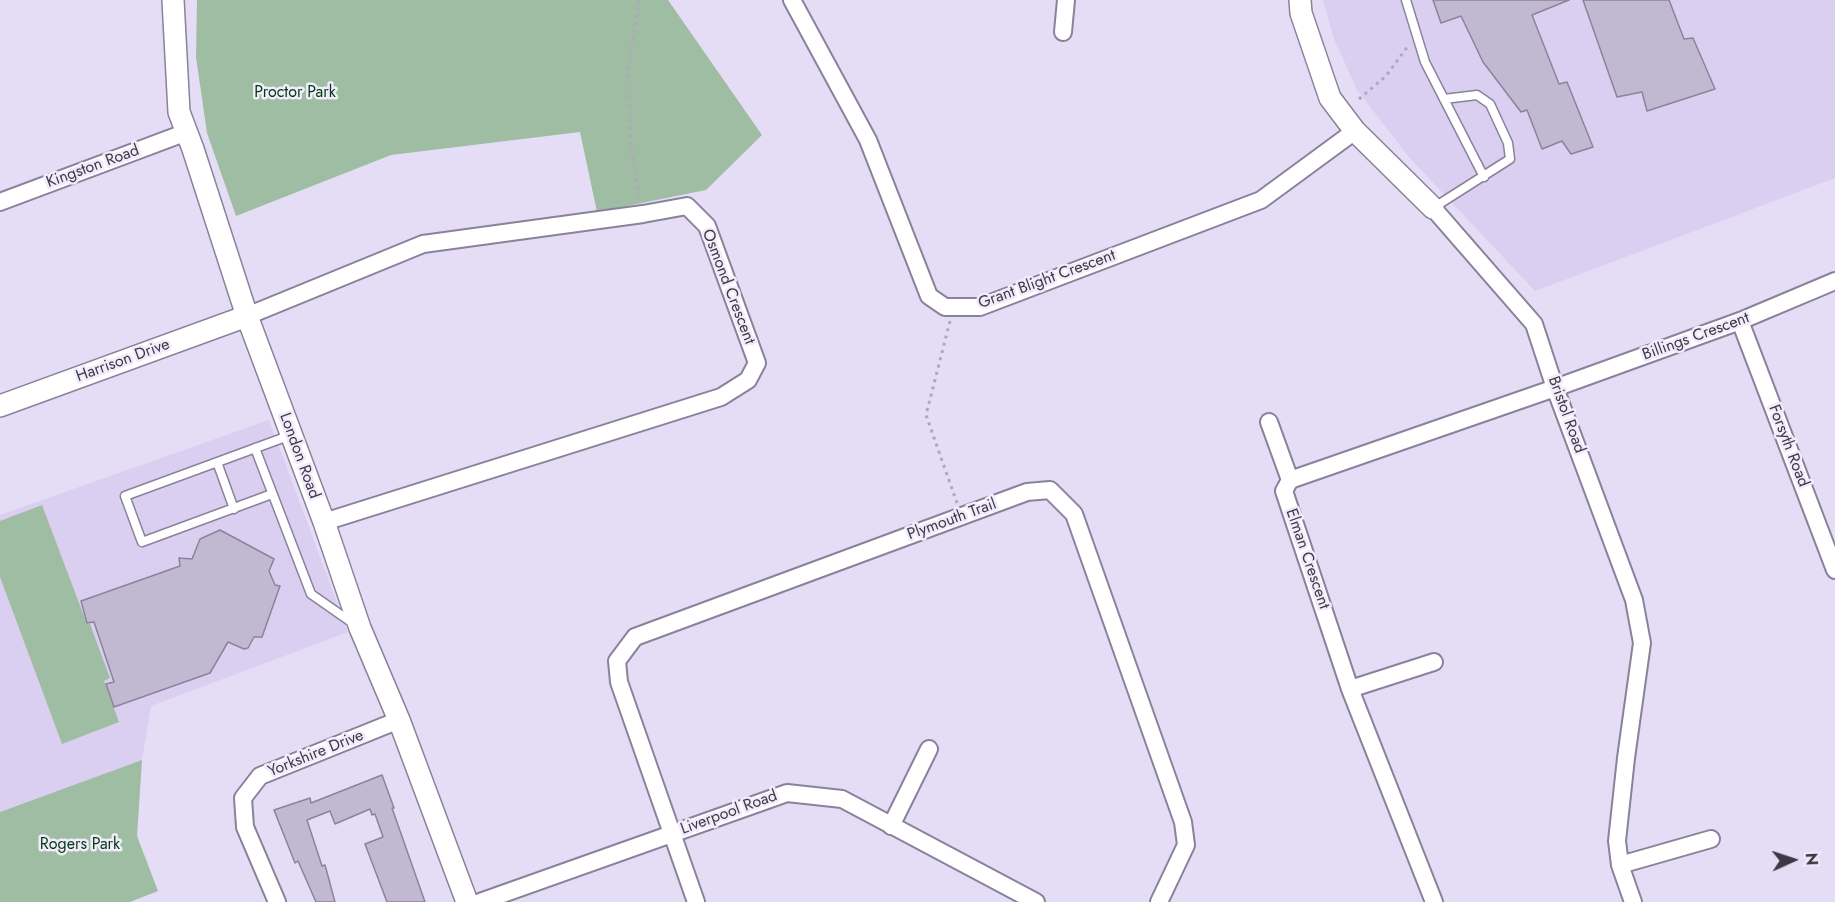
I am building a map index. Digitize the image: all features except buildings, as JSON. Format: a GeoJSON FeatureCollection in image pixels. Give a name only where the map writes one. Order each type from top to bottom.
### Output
{"type":"FeatureCollection","features":[{"type":"Feature","properties":{"kind":"street","name":"London Road"},"geometry":{"type":"LineString","coordinates":[[173,0],[179,112],[247,316],[324,522],[360,628],[399,720],[466,902]]}},
{"type":"Feature","properties":{"kind":"street","name":"Grant Blight Crescent"},"geometry":{"type":"LineString","coordinates":[[792,0],[868,140],[929,296],[945,307],[980,307],[1261,200],[1355,132]]}},
{"type":"Feature","properties":{"kind":"street"},"geometry":{"type":"LineString","coordinates":[[1063,32],[1066,0]]}},
{"type":"Feature","properties":{"kind":"street","name":"Bristol Road"},"geometry":{"type":"LineString","coordinates":[[1300,0],[1301,13],[1330,98],[1355,132],[1433,208],[1534,324],[1634,600],[1642,643],[1617,842],[1620,865],[1633,902]]}},
{"type":"Feature","properties":{"kind":"street","name":"Kingston Road"},"geometry":{"type":"LineString","coordinates":[[0,202],[187,132]]}},
{"type":"Feature","properties":{"kind":"street","name":"Osmond Crescent"},"geometry":{"type":"LineString","coordinates":[[247,316],[423,244],[687,206],[707,226],[757,363],[748,380],[721,397],[324,522]]}},
{"type":"Feature","properties":{"kind":"street","name":"Billings Crescent"},"geometry":{"type":"LineString","coordinates":[[1556,388],[1740,321],[1835,281]]}},
{"type":"Feature","properties":{"kind":"street","name":"Harrison Drive"},"geometry":{"type":"LineString","coordinates":[[0,406],[247,316]]}},
{"type":"Feature","properties":{"kind":"street","name":"Forsyth Road"},"geometry":{"type":"LineString","coordinates":[[1740,321],[1835,570]]}},
{"type":"Feature","properties":{"kind":"street"},"geometry":{"type":"LineString","coordinates":[[1269,422],[1290,480],[1556,388]]}},
{"type":"Feature","properties":{"kind":"street","name":"Elman Crescent"},"geometry":{"type":"LineString","coordinates":[[1290,480],[1284,491],[1350,689],[1434,902]]}},
{"type":"Feature","properties":{"kind":"street","name":"Plymouth Trail"},"geometry":{"type":"LineString","coordinates":[[696,902],[619,682],[617,661],[635,637],[1027,492],[1050,490],[1074,514],[1183,822],[1186,845],[1159,902]]}},
{"type":"Feature","properties":{"kind":"street"},"geometry":{"type":"LineString","coordinates":[[1350,689],[1434,662]]}},
{"type":"Feature","properties":{"kind":"street","name":"Yorkshire Drive"},"geometry":{"type":"LineString","coordinates":[[277,902],[245,827],[243,798],[261,776],[399,720]]}},
{"type":"Feature","properties":{"kind":"street"},"geometry":{"type":"LineString","coordinates":[[891,826],[928,748]]}},
{"type":"Feature","properties":{"kind":"street","name":"Liverpool Road"},"geometry":{"type":"LineString","coordinates":[[480,902],[787,792],[842,799],[1036,902]]}},
{"type":"Feature","properties":{"kind":"street"},"geometry":{"type":"LineString","coordinates":[[1620,865],[1711,839]]}},
{"type":"Feature","properties":{"kind":"lane"},"geometry":{"type":"LineString","coordinates":[[1406,0],[1425,62],[1484,177]]}},
{"type":"Feature","properties":{"kind":"lane"},"geometry":{"type":"LineString","coordinates":[[1433,208],[1510,159],[1508,143],[1490,104],[1476,95],[1444,99]]}},
{"type":"Feature","properties":{"kind":"lane"},"geometry":{"type":"LineString","coordinates":[[272,494],[142,542],[125,496],[292,435]]}},
{"type":"Feature","properties":{"kind":"lane"},"geometry":{"type":"LineString","coordinates":[[255,448],[311,594],[360,628]]}},
{"type":"Feature","properties":{"kind":"lane"},"geometry":{"type":"LineString","coordinates":[[217,462],[234,509]]}},
{"type":"Feature","properties":{"kind":"path"},"geometry":{"type":"LineString","coordinates":[[639,0],[629,66],[630,142],[643,214]]}},
{"type":"Feature","properties":{"kind":"path"},"geometry":{"type":"LineString","coordinates":[[1359,99],[1386,75],[1417,35]]}},
{"type":"Feature","properties":{"kind":"path"},"geometry":{"type":"LineString","coordinates":[[954,307],[926,415],[962,516]]}},
{"type":"Feature","properties":{"kind":"shaded area"},"geometry":{"type":"Polygon","coordinates":[[[1323,0],[1835,0],[1835,178],[1535,291],[1409,157],[1357,90],[1334,39],[1323,0]]]}},
{"type":"Feature","properties":{"kind":"shaded area"},"geometry":{"type":"Polygon","coordinates":[[[269,420],[348,632],[151,706],[142,760],[0,812],[0,515],[269,420]]]}},
{"type":"Feature","properties":{"kind":"green space","name":"Proctor Park"},"geometry":{"type":"Polygon","coordinates":[[[197,0],[668,0],[762,135],[706,190],[597,212],[580,132],[391,155],[236,216],[207,133],[196,57],[197,0]]]}},
{"type":"Feature","properties":{"kind":"green space"},"geometry":{"type":"Polygon","coordinates":[[[42,505],[110,678],[104,681],[119,722],[62,744],[0,577],[0,521],[42,505]]]}},
{"type":"Feature","properties":{"kind":"green space","name":"Rogers Park"},"geometry":{"type":"Polygon","coordinates":[[[142,760],[137,836],[158,891],[130,902],[0,902],[0,812],[142,760]]]}}]}
